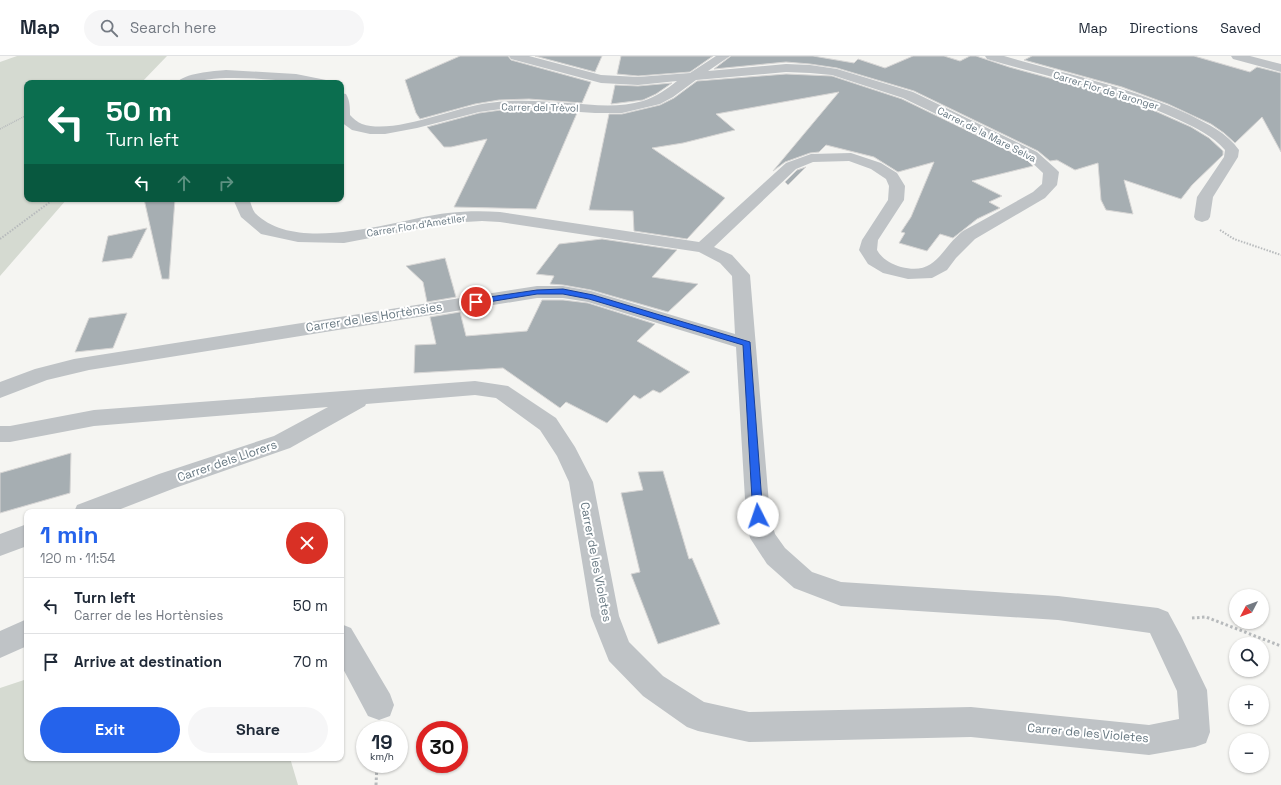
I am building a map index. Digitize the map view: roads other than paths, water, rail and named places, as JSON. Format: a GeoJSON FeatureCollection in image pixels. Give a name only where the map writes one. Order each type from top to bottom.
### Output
{"type":"FeatureCollection","features":[{"type":"Feature","properties":{"kind":"street"},"geometry":{"type":"LineString","coordinates":[[515,56],[601,79],[638,81],[693,76]]}},
{"type":"Feature","properties":{"kind":"street","name":"Carrer del Trèvol"},"geometry":{"type":"LineString","coordinates":[[344,117],[357,127],[372,130],[388,130],[458,112],[492,107],[528,105],[606,110],[637,107],[655,102],[669,95],[693,76],[724,56]]}},
{"type":"Feature","properties":{"kind":"street","name":"Carrer Flor de Taronger"},"geometry":{"type":"LineString","coordinates":[[991,56],[1150,102],[1186,118],[1225,141],[1232,150],[1231,157],[1205,197],[1202,217]]}},
{"type":"Feature","properties":{"kind":"street"},"geometry":{"type":"LineString","coordinates":[[1237,56],[1281,68]]}},
{"type":"Feature","properties":{"kind":"street","name":"Carrer de la Mare Selva"},"geometry":{"type":"LineString","coordinates":[[693,76],[786,68],[833,72],[908,95],[1032,155],[1052,172],[1050,185],[1039,196],[969,235],[950,254],[941,266],[926,274],[908,274],[889,269],[874,260],[868,250],[870,240],[896,200],[897,186],[892,176],[876,166],[851,157],[811,158],[791,166],[703,248]]}},
{"type":"Feature","properties":{"kind":"street"},"geometry":{"type":"LineString","coordinates":[[190,80],[208,75],[231,73],[307,80]]}},
{"type":"Feature","properties":{"kind":"street","name":"Carrer Flor d'Ametller"},"geometry":{"type":"LineString","coordinates":[[242,202],[246,214],[267,230],[298,237],[344,238],[448,218],[482,216],[500,217],[703,248]]}},
{"type":"Feature","properties":{"kind":"street"},"geometry":{"type":"LineString","coordinates":[[703,248],[726,259],[741,275],[747,344]]}},
{"type":"Feature","properties":{"kind":"street","name":"Carrer de les Hortènsies"},"geometry":{"type":"LineString","coordinates":[[0,391],[9,386],[55,370],[112,359],[537,292],[563,292],[591,297],[747,344]]}},
{"type":"Feature","properties":{"kind":"street","name":"Carrer de les Violetes"},"geometry":{"type":"LineString","coordinates":[[363,398],[475,388],[500,391],[548,424],[567,452],[581,482],[604,616],[619,651],[653,686],[698,716],[749,727],[971,722],[1150,740],[1195,732],[1192,690],[1158,621],[1058,608],[841,594],[803,580],[776,556],[763,538],[758,516],[747,344]]}},
{"type":"Feature","properties":{"kind":"street"},"geometry":{"type":"LineString","coordinates":[[0,434],[10,434],[94,418],[363,398]]}},
{"type":"Feature","properties":{"kind":"street","name":"Carrer dels Llorers"},"geometry":{"type":"LineString","coordinates":[[94,509],[166,481],[282,442],[363,398]]}},
{"type":"Feature","properties":{"kind":"street"},"geometry":{"type":"LineString","coordinates":[[0,545],[24,536]]}},
{"type":"Feature","properties":{"kind":"street"},"geometry":{"type":"LineString","coordinates":[[0,645],[24,633]]}},
{"type":"Feature","properties":{"kind":"street"},"geometry":{"type":"LineString","coordinates":[[344,642],[379,705]]}}]}
